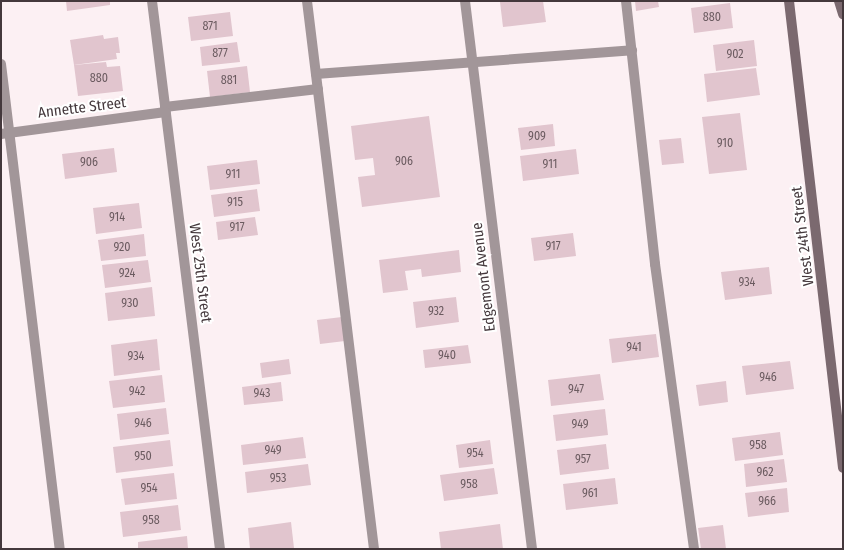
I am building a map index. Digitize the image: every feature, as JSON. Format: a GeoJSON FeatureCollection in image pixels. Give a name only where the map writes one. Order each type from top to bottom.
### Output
{"type":"FeatureCollection","features":[{"type":"Feature","properties":{"kind":"street","name":"West 25th Street"},"geometry":{"type":"LineString","coordinates":[[152,1],[220,549]]}},
{"type":"Feature","properties":{"kind":"street"},"geometry":{"type":"LineString","coordinates":[[307,1],[374,549]]}},
{"type":"Feature","properties":{"kind":"street","name":"Edgemont Avenue"},"geometry":{"type":"LineString","coordinates":[[465,1],[532,549]]}},
{"type":"Feature","properties":{"kind":"street"},"geometry":{"type":"LineString","coordinates":[[626,1],[655,264],[678,417],[694,549]]}},
{"type":"Feature","properties":{"kind":"street","name":"West 24th Street"},"geometry":{"type":"LineString","coordinates":[[789,1],[843,468]]}},
{"type":"Feature","properties":{"kind":"street"},"geometry":{"type":"LineString","coordinates":[[839,1],[843,14]]}},
{"type":"Feature","properties":{"kind":"street"},"geometry":{"type":"LineString","coordinates":[[316,74],[473,64],[632,50]]}},
{"type":"Feature","properties":{"kind":"street"},"geometry":{"type":"LineString","coordinates":[[1,64],[5,133],[60,549]]}},
{"type":"Feature","properties":{"kind":"street","name":"Annette Street"},"geometry":{"type":"LineString","coordinates":[[5,133],[318,89]]}},
{"type":"Feature","properties":{"kind":"building"},"geometry":{"type":"Polygon","coordinates":[[[66,1],[110,1],[110,5],[67,11],[66,1]]]}},
{"type":"Feature","properties":{"kind":"building"},"geometry":{"type":"Polygon","coordinates":[[[543,1],[546,22],[503,27],[500,2],[543,1]]]}},
{"type":"Feature","properties":{"kind":"building"},"geometry":{"type":"Polygon","coordinates":[[[635,1],[658,1],[659,7],[636,11],[635,1]]]}},
{"type":"Feature","properties":{"kind":"building"},"geometry":{"type":"Polygon","coordinates":[[[730,3],[733,28],[694,33],[691,8],[730,3]]]}},
{"type":"Feature","properties":{"kind":"building"},"geometry":{"type":"Polygon","coordinates":[[[230,12],[233,36],[191,41],[188,17],[230,12]]]}},
{"type":"Feature","properties":{"kind":"building"},"geometry":{"type":"Polygon","coordinates":[[[103,35],[104,39],[118,37],[120,53],[116,53],[117,59],[74,65],[70,40],[103,35]]]}},
{"type":"Feature","properties":{"kind":"building"},"geometry":{"type":"Polygon","coordinates":[[[754,40],[757,66],[716,71],[713,45],[754,40]]]}},
{"type":"Feature","properties":{"kind":"building"},"geometry":{"type":"Polygon","coordinates":[[[237,42],[240,62],[202,66],[200,47],[237,42]]]}},
{"type":"Feature","properties":{"kind":"building"},"geometry":{"type":"Polygon","coordinates":[[[106,62],[107,67],[120,66],[123,91],[78,96],[74,65],[106,62]]]}},
{"type":"Feature","properties":{"kind":"building"},"geometry":{"type":"Polygon","coordinates":[[[247,66],[250,92],[210,97],[207,71],[247,66]]]}},
{"type":"Feature","properties":{"kind":"building"},"geometry":{"type":"Polygon","coordinates":[[[756,68],[760,95],[707,102],[704,74],[756,68]]]}},
{"type":"Feature","properties":{"kind":"building"},"geometry":{"type":"Polygon","coordinates":[[[740,113],[747,170],[709,174],[702,117],[740,113]]]}},
{"type":"Feature","properties":{"kind":"building"},"geometry":{"type":"Polygon","coordinates":[[[429,116],[440,197],[362,207],[358,177],[375,175],[373,158],[355,160],[351,126],[429,116]]]}},
{"type":"Feature","properties":{"kind":"building"},"geometry":{"type":"Polygon","coordinates":[[[553,124],[555,146],[521,150],[518,128],[553,124]]]}},
{"type":"Feature","properties":{"kind":"building"},"geometry":{"type":"Polygon","coordinates":[[[681,138],[684,163],[662,165],[659,140],[681,138]]]}},
{"type":"Feature","properties":{"kind":"building"},"geometry":{"type":"Polygon","coordinates":[[[114,148],[117,172],[65,179],[62,154],[114,148]]]}},
{"type":"Feature","properties":{"kind":"building"},"geometry":{"type":"Polygon","coordinates":[[[576,149],[579,174],[523,181],[520,156],[576,149]]]}},
{"type":"Feature","properties":{"kind":"building"},"geometry":{"type":"Polygon","coordinates":[[[257,160],[260,184],[210,190],[207,166],[257,160]]]}},
{"type":"Feature","properties":{"kind":"building"},"geometry":{"type":"Polygon","coordinates":[[[257,189],[260,211],[214,217],[211,195],[257,189]]]}},
{"type":"Feature","properties":{"kind":"building"},"geometry":{"type":"Polygon","coordinates":[[[139,203],[142,228],[96,234],[93,208],[139,203]]]}},
{"type":"Feature","properties":{"kind":"building"},"geometry":{"type":"Polygon","coordinates":[[[255,217],[258,235],[218,240],[216,222],[255,217]]]}},
{"type":"Feature","properties":{"kind":"building"},"geometry":{"type":"Polygon","coordinates":[[[573,233],[576,256],[534,261],[531,238],[573,233]]]}},
{"type":"Feature","properties":{"kind":"building"},"geometry":{"type":"Polygon","coordinates":[[[144,234],[146,256],[101,261],[98,240],[144,234]]]}},
{"type":"Feature","properties":{"kind":"building"},"geometry":{"type":"Polygon","coordinates":[[[459,250],[461,272],[422,277],[421,269],[405,271],[408,290],[383,293],[379,260],[459,250]]]}},
{"type":"Feature","properties":{"kind":"building"},"geometry":{"type":"Polygon","coordinates":[[[148,260],[151,282],[105,288],[102,265],[148,260]]]}},
{"type":"Feature","properties":{"kind":"building"},"geometry":{"type":"Polygon","coordinates":[[[769,267],[772,294],[725,300],[721,272],[769,267]]]}},
{"type":"Feature","properties":{"kind":"building"},"geometry":{"type":"Polygon","coordinates":[[[152,287],[155,316],[108,321],[105,293],[152,287]]]}},
{"type":"Feature","properties":{"kind":"building"},"geometry":{"type":"Polygon","coordinates":[[[456,297],[459,322],[416,328],[413,302],[456,297]]]}},
{"type":"Feature","properties":{"kind":"building"},"geometry":{"type":"Polygon","coordinates":[[[342,317],[345,341],[320,344],[317,320],[342,317]]]}},
{"type":"Feature","properties":{"kind":"building"},"geometry":{"type":"Polygon","coordinates":[[[656,334],[659,357],[612,363],[609,339],[656,334]]]}},
{"type":"Feature","properties":{"kind":"building"},"geometry":{"type":"Polygon","coordinates":[[[157,339],[160,370],[114,376],[111,345],[157,339]]]}},
{"type":"Feature","properties":{"kind":"building"},"geometry":{"type":"Polygon","coordinates":[[[468,345],[471,363],[425,368],[423,350],[468,345]]]}},
{"type":"Feature","properties":{"kind":"building"},"geometry":{"type":"Polygon","coordinates":[[[289,359],[291,374],[262,378],[260,363],[289,359]]]}},
{"type":"Feature","properties":{"kind":"building"},"geometry":{"type":"Polygon","coordinates":[[[790,361],[794,389],[746,395],[742,366],[790,361]]]}},
{"type":"Feature","properties":{"kind":"building"},"geometry":{"type":"Polygon","coordinates":[[[600,374],[604,400],[551,406],[548,380],[600,374]]]}},
{"type":"Feature","properties":{"kind":"building"},"geometry":{"type":"Polygon","coordinates":[[[162,375],[165,402],[113,408],[109,381],[162,375]]]}},
{"type":"Feature","properties":{"kind":"building"},"geometry":{"type":"Polygon","coordinates":[[[726,381],[728,402],[699,406],[696,385],[726,381]]]}},
{"type":"Feature","properties":{"kind":"building"},"geometry":{"type":"Polygon","coordinates":[[[281,382],[283,401],[244,405],[242,387],[281,382]]]}},
{"type":"Feature","properties":{"kind":"building"},"geometry":{"type":"Polygon","coordinates":[[[166,408],[169,434],[120,440],[117,414],[166,408]]]}},
{"type":"Feature","properties":{"kind":"building"},"geometry":{"type":"Polygon","coordinates":[[[605,409],[608,435],[556,441],[553,415],[605,409]]]}},
{"type":"Feature","properties":{"kind":"building"},"geometry":{"type":"Polygon","coordinates":[[[780,432],[783,455],[735,461],[732,438],[780,432]]]}},
{"type":"Feature","properties":{"kind":"building"},"geometry":{"type":"Polygon","coordinates":[[[303,437],[306,458],[243,465],[241,445],[303,437]]]}},
{"type":"Feature","properties":{"kind":"building"},"geometry":{"type":"Polygon","coordinates":[[[170,440],[173,466],[116,473],[113,447],[170,440]]]}},
{"type":"Feature","properties":{"kind":"building"},"geometry":{"type":"Polygon","coordinates":[[[490,440],[493,464],[459,468],[456,445],[490,440]]]}},
{"type":"Feature","properties":{"kind":"building"},"geometry":{"type":"Polygon","coordinates":[[[606,444],[609,469],[560,475],[557,450],[606,444]]]}},
{"type":"Feature","properties":{"kind":"building"},"geometry":{"type":"Polygon","coordinates":[[[784,459],[787,482],[746,487],[744,464],[784,459]]]}},
{"type":"Feature","properties":{"kind":"building"},"geometry":{"type":"Polygon","coordinates":[[[308,464],[311,485],[247,493],[245,472],[308,464]]]}},
{"type":"Feature","properties":{"kind":"building"},"geometry":{"type":"Polygon","coordinates":[[[494,468],[498,494],[444,501],[440,475],[494,468]]]}},
{"type":"Feature","properties":{"kind":"building"},"geometry":{"type":"Polygon","coordinates":[[[174,473],[177,499],[125,505],[121,479],[174,473]]]}},
{"type":"Feature","properties":{"kind":"building"},"geometry":{"type":"Polygon","coordinates":[[[615,478],[618,504],[566,510],[563,484],[615,478]]]}},
{"type":"Feature","properties":{"kind":"building"},"geometry":{"type":"Polygon","coordinates":[[[787,488],[789,512],[748,517],[745,493],[787,488]]]}},
{"type":"Feature","properties":{"kind":"building"},"geometry":{"type":"Polygon","coordinates":[[[178,505],[181,530],[123,537],[120,512],[178,505]]]}},
{"type":"Feature","properties":{"kind":"building"},"geometry":{"type":"Polygon","coordinates":[[[291,522],[294,548],[250,549],[248,528],[291,522]]]}},
{"type":"Feature","properties":{"kind":"building"},"geometry":{"type":"Polygon","coordinates":[[[500,524],[503,549],[441,549],[439,532],[500,524]]]}},
{"type":"Feature","properties":{"kind":"building"},"geometry":{"type":"Polygon","coordinates":[[[723,525],[726,549],[701,549],[698,528],[723,525]]]}},
{"type":"Feature","properties":{"kind":"building"},"geometry":{"type":"Polygon","coordinates":[[[187,536],[188,549],[138,549],[138,542],[187,536]]]}}]}
